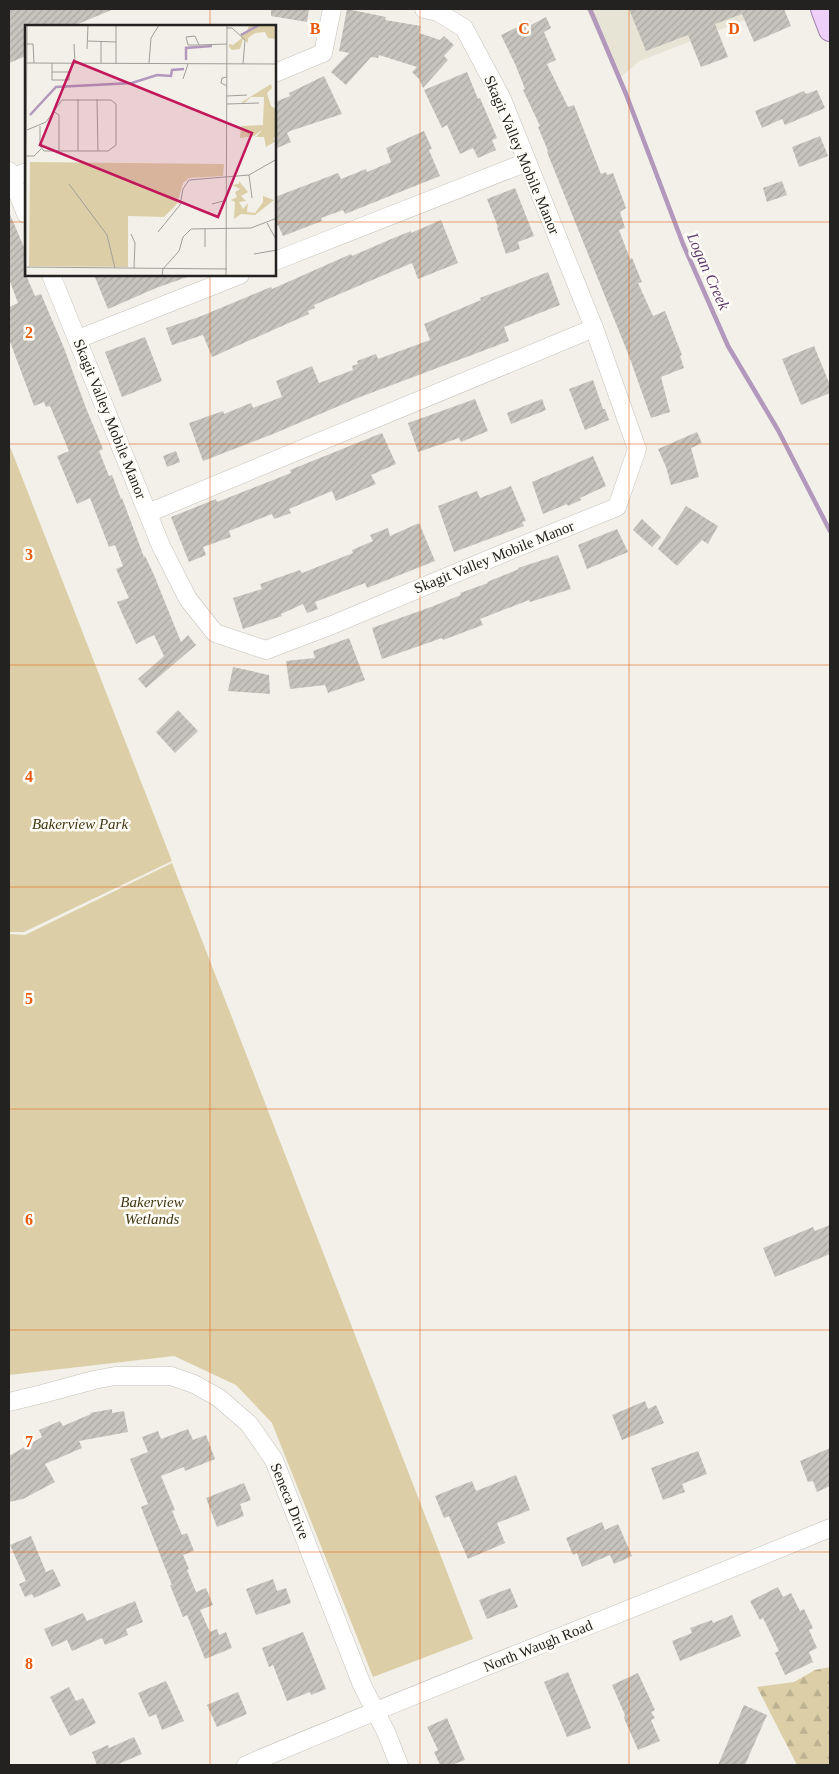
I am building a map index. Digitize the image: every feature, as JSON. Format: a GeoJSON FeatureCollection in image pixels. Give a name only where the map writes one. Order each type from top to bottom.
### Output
{"type":"FeatureCollection","features":[{"type":"Feature","properties":{"kind":"main road"},"geometry":{"type":"LineString","coordinates":[[822,9],[830,30]]}},
{"type":"Feature","properties":{"kind":"street"},"geometry":{"type":"LineString","coordinates":[[276,73],[323,54],[332,9]]}},
{"type":"Feature","properties":{"kind":"street","name":"Skagit Valley Mobile Manor"},"geometry":{"type":"LineString","coordinates":[[51,276],[161,546],[188,600],[215,633],[266,650],[332,625],[617,507],[637,449],[594,328],[502,99],[464,28],[438,12],[424,9]]}},
{"type":"Feature","properties":{"kind":"street"},"geometry":{"type":"LineString","coordinates":[[276,261],[527,162]]}},
{"type":"Feature","properties":{"kind":"street"},"geometry":{"type":"LineString","coordinates":[[16,173],[25,210]]}},
{"type":"Feature","properties":{"kind":"street"},"geometry":{"type":"LineString","coordinates":[[78,339],[237,276]]}},
{"type":"Feature","properties":{"kind":"street"},"geometry":{"type":"LineString","coordinates":[[148,513],[594,328]]}},
{"type":"Feature","properties":{"kind":"street","name":"Seneca Drive"},"geometry":{"type":"LineString","coordinates":[[9,1402],[115,1376],[171,1376],[194,1384],[219,1398],[249,1424],[274,1460],[362,1685],[386,1732],[399,1765]]}},
{"type":"Feature","properties":{"kind":"street","name":"North Waugh Road"},"geometry":{"type":"LineString","coordinates":[[246,1765],[375,1711],[830,1528]]}},
{"type":"Feature","properties":{"kind":"shaded area"},"geometry":{"type":"Polygon","coordinates":[[[586,9],[773,9],[640,61],[619,78],[586,9]]]}},
{"type":"Feature","properties":{"kind":"green space","name":"Bakerview Park"},"geometry":{"type":"Polygon","coordinates":[[[9,444],[172,861],[24,932],[9,932],[9,444]]]}},
{"type":"Feature","properties":{"kind":"green space","name":"Bakerview Wetlands"},"geometry":{"type":"Polygon","coordinates":[[[172,863],[473,1639],[373,1677],[272,1423],[236,1385],[174,1356],[9,1375],[9,934],[25,935],[172,863]]]}},
{"type":"Feature","properties":{"kind":"green space"},"geometry":{"type":"Polygon","coordinates":[[[830,1667],[830,1765],[797,1765],[757,1687],[794,1682],[815,1670],[830,1667]]]}},
{"type":"Feature","properties":{"kind":"building"},"geometry":{"type":"Polygon","coordinates":[[[9,9],[114,9],[75,25],[25,25],[25,56],[9,63],[9,9]]]}},
{"type":"Feature","properties":{"kind":"building"},"geometry":{"type":"Polygon","coordinates":[[[271,9],[309,9],[307,22],[271,16],[271,9]]]}},
{"type":"Feature","properties":{"kind":"building"},"geometry":{"type":"Polygon","coordinates":[[[347,9],[386,17],[385,20],[421,26],[419,33],[440,40],[444,36],[454,45],[444,56],[448,60],[423,88],[419,79],[412,72],[417,67],[379,55],[378,58],[371,57],[346,85],[331,72],[349,53],[339,51],[347,9]]]}},
{"type":"Feature","properties":{"kind":"building"},"geometry":{"type":"Polygon","coordinates":[[[629,9],[784,9],[791,26],[754,42],[742,14],[715,24],[728,57],[701,67],[688,35],[646,51],[629,9]]]}},
{"type":"Feature","properties":{"kind":"building"},"geometry":{"type":"Polygon","coordinates":[[[546,17],[551,28],[544,32],[556,60],[547,64],[568,107],[574,105],[601,174],[606,172],[607,175],[613,173],[626,208],[620,212],[625,228],[619,230],[630,259],[632,258],[642,282],[638,283],[653,316],[665,311],[682,355],[680,356],[684,368],[661,377],[670,412],[651,418],[629,356],[547,152],[538,127],[540,126],[523,90],[525,89],[516,66],[501,35],[530,21],[531,25],[546,17]]]}},
{"type":"Feature","properties":{"kind":"building"},"geometry":{"type":"Polygon","coordinates":[[[467,72],[497,138],[492,140],[496,150],[478,158],[473,148],[460,154],[447,125],[442,128],[424,90],[467,72]]]}},
{"type":"Feature","properties":{"kind":"building"},"geometry":{"type":"Polygon","coordinates":[[[324,76],[342,114],[290,131],[287,133],[291,142],[276,149],[276,102],[290,96],[289,93],[324,76]]]}},
{"type":"Feature","properties":{"kind":"building"},"geometry":{"type":"Polygon","coordinates":[[[817,90],[825,108],[785,125],[782,119],[762,128],[755,111],[804,91],[806,94],[817,90]]]}},
{"type":"Feature","properties":{"kind":"building"},"geometry":{"type":"Polygon","coordinates":[[[424,131],[432,149],[429,150],[440,176],[345,214],[343,210],[321,218],[322,221],[283,236],[278,225],[276,226],[276,197],[338,173],[341,179],[366,169],[367,172],[391,162],[386,148],[424,131]]]}},
{"type":"Feature","properties":{"kind":"building"},"geometry":{"type":"Polygon","coordinates":[[[820,136],[828,156],[799,167],[792,147],[820,136]]]}},
{"type":"Feature","properties":{"kind":"building"},"geometry":{"type":"Polygon","coordinates":[[[782,181],[787,195],[767,202],[763,188],[782,181]]]}},
{"type":"Feature","properties":{"kind":"building"},"geometry":{"type":"Polygon","coordinates":[[[515,188],[534,236],[518,242],[520,249],[506,254],[487,199],[515,188]]]}},
{"type":"Feature","properties":{"kind":"building"},"geometry":{"type":"Polygon","coordinates":[[[9,212],[25,250],[25,276],[35,296],[41,294],[64,348],[103,449],[99,451],[109,476],[112,475],[122,498],[144,557],[154,575],[181,642],[188,635],[196,645],[146,688],[138,679],[164,656],[154,635],[136,644],[117,602],[129,598],[116,569],[123,566],[115,545],[109,547],[90,498],[77,504],[57,456],[69,451],[50,406],[46,407],[44,402],[34,406],[9,339],[9,307],[18,303],[9,279],[9,212]]]}},
{"type":"Feature","properties":{"kind":"building"},"geometry":{"type":"Polygon","coordinates":[[[441,220],[458,263],[418,279],[412,263],[314,305],[315,308],[308,311],[309,314],[212,357],[203,335],[172,345],[166,328],[199,317],[271,287],[272,289],[351,254],[352,256],[441,220]]]}},
{"type":"Feature","properties":{"kind":"building"},"geometry":{"type":"Polygon","coordinates":[[[548,272],[560,305],[504,327],[509,341],[360,397],[203,461],[189,423],[223,411],[224,414],[251,403],[253,408],[282,397],[276,381],[312,366],[319,383],[353,370],[352,366],[358,364],[357,361],[376,354],[378,359],[430,340],[424,324],[481,300],[480,298],[548,272]]]}},
{"type":"Feature","properties":{"kind":"building"},"geometry":{"type":"Polygon","coordinates":[[[94,276],[190,276],[156,288],[108,309],[94,276]]]}},
{"type":"Feature","properties":{"kind":"building"},"geometry":{"type":"Polygon","coordinates":[[[145,337],[162,381],[122,397],[105,352],[145,337]]]}},
{"type":"Feature","properties":{"kind":"building"},"geometry":{"type":"Polygon","coordinates":[[[814,346],[830,385],[830,393],[801,405],[782,359],[814,346]]]}},
{"type":"Feature","properties":{"kind":"building"},"geometry":{"type":"Polygon","coordinates":[[[593,380],[609,420],[585,430],[569,389],[593,380]]]}},
{"type":"Feature","properties":{"kind":"building"},"geometry":{"type":"Polygon","coordinates":[[[475,399],[488,431],[461,442],[459,438],[418,452],[408,423],[475,399]]]}},
{"type":"Feature","properties":{"kind":"building"},"geometry":{"type":"Polygon","coordinates":[[[542,399],[546,410],[511,424],[507,413],[542,399]]]}},
{"type":"Feature","properties":{"kind":"building"},"geometry":{"type":"Polygon","coordinates":[[[697,432],[702,443],[691,448],[699,477],[671,485],[658,449],[697,432]]]}},
{"type":"Feature","properties":{"kind":"building"},"geometry":{"type":"Polygon","coordinates":[[[382,433],[396,464],[371,475],[376,484],[336,501],[332,491],[289,509],[291,513],[274,519],[272,514],[229,531],[231,537],[203,547],[206,555],[189,562],[171,517],[216,499],[217,502],[291,473],[290,470],[382,433]]]}},
{"type":"Feature","properties":{"kind":"building"},"geometry":{"type":"Polygon","coordinates":[[[176,451],[180,462],[167,467],[163,456],[176,451]]]}},
{"type":"Feature","properties":{"kind":"building"},"geometry":{"type":"Polygon","coordinates":[[[593,456],[606,486],[568,506],[567,504],[543,514],[532,482],[593,456]]]}},
{"type":"Feature","properties":{"kind":"building"},"geometry":{"type":"Polygon","coordinates":[[[511,486],[526,521],[522,522],[524,526],[454,552],[438,506],[477,491],[480,498],[511,486]]]}},
{"type":"Feature","properties":{"kind":"building"},"geometry":{"type":"Polygon","coordinates":[[[686,506],[718,526],[708,544],[702,540],[677,566],[658,549],[686,506]]]}},
{"type":"Feature","properties":{"kind":"building"},"geometry":{"type":"Polygon","coordinates":[[[642,519],[661,537],[652,547],[633,530],[642,519]]]}},
{"type":"Feature","properties":{"kind":"building"},"geometry":{"type":"Polygon","coordinates":[[[419,523],[435,561],[367,588],[365,583],[315,602],[318,609],[307,613],[303,604],[281,614],[282,616],[243,629],[233,598],[262,589],[260,584],[300,570],[302,573],[353,553],[352,550],[373,541],[370,535],[388,528],[390,536],[419,523]]]}},
{"type":"Feature","properties":{"kind":"building"},"geometry":{"type":"Polygon","coordinates":[[[617,529],[628,552],[587,569],[578,545],[617,529]]]}},
{"type":"Feature","properties":{"kind":"building"},"geometry":{"type":"Polygon","coordinates":[[[558,555],[571,589],[530,602],[529,600],[480,619],[483,625],[382,659],[372,628],[461,595],[460,593],[488,583],[518,568],[558,555]]]}},
{"type":"Feature","properties":{"kind":"building"},"geometry":{"type":"Polygon","coordinates":[[[349,638],[365,680],[328,693],[325,685],[290,689],[286,661],[315,658],[313,651],[349,638]]]}},
{"type":"Feature","properties":{"kind":"building"},"geometry":{"type":"Polygon","coordinates":[[[233,667],[269,675],[270,694],[228,691],[233,667]]]}},
{"type":"Feature","properties":{"kind":"building"},"geometry":{"type":"Polygon","coordinates":[[[178,710],[198,731],[175,753],[156,732],[178,710]]]}},
{"type":"Feature","properties":{"kind":"building"},"geometry":{"type":"Polygon","coordinates":[[[830,1225],[830,1254],[775,1277],[763,1248],[813,1227],[815,1231],[830,1225]]]}},
{"type":"Feature","properties":{"kind":"building"},"geometry":{"type":"Polygon","coordinates":[[[645,1401],[648,1409],[656,1405],[664,1423],[622,1440],[612,1415],[645,1401]]]}},
{"type":"Feature","properties":{"kind":"building"},"geometry":{"type":"Polygon","coordinates":[[[112,1409],[112,1413],[124,1411],[128,1432],[79,1441],[82,1448],[45,1464],[55,1482],[23,1499],[9,1502],[9,1456],[42,1437],[39,1430],[60,1421],[63,1426],[90,1413],[112,1409]]]}},
{"type":"Feature","properties":{"kind":"building"},"geometry":{"type":"Polygon","coordinates":[[[188,1429],[193,1440],[206,1435],[215,1459],[185,1471],[184,1467],[161,1476],[175,1510],[172,1511],[182,1535],[187,1533],[194,1551],[183,1555],[189,1569],[187,1570],[196,1592],[206,1588],[213,1605],[200,1610],[210,1632],[217,1629],[219,1635],[226,1632],[232,1648],[205,1659],[187,1615],[183,1617],[170,1585],[172,1585],[141,1507],[148,1504],[130,1459],[148,1452],[142,1437],[158,1431],[161,1439],[188,1429]]]}},
{"type":"Feature","properties":{"kind":"building"},"geometry":{"type":"Polygon","coordinates":[[[830,1448],[830,1486],[817,1492],[813,1481],[808,1482],[800,1461],[830,1448]]]}},
{"type":"Feature","properties":{"kind":"building"},"geometry":{"type":"Polygon","coordinates":[[[698,1451],[707,1474],[682,1484],[685,1492],[663,1500],[651,1468],[698,1451]]]}},
{"type":"Feature","properties":{"kind":"building"},"geometry":{"type":"Polygon","coordinates":[[[516,1475],[530,1510],[497,1523],[505,1543],[468,1559],[449,1516],[444,1518],[435,1496],[472,1481],[476,1491],[516,1475]]]}},
{"type":"Feature","properties":{"kind":"building"},"geometry":{"type":"Polygon","coordinates":[[[244,1483],[251,1500],[240,1504],[244,1516],[217,1527],[206,1498],[244,1483]]]}},
{"type":"Feature","properties":{"kind":"building"},"geometry":{"type":"Polygon","coordinates":[[[602,1522],[605,1530],[618,1524],[632,1556],[614,1564],[610,1555],[582,1567],[577,1553],[573,1555],[566,1538],[602,1522]]]}},
{"type":"Feature","properties":{"kind":"building"},"geometry":{"type":"Polygon","coordinates":[[[31,1536],[46,1572],[53,1569],[61,1586],[34,1598],[32,1594],[25,1597],[19,1584],[26,1581],[10,1545],[31,1536]]]}},
{"type":"Feature","properties":{"kind":"building"},"geometry":{"type":"Polygon","coordinates":[[[273,1579],[277,1591],[286,1588],[291,1603],[256,1615],[246,1589],[273,1579]]]}},
{"type":"Feature","properties":{"kind":"building"},"geometry":{"type":"Polygon","coordinates":[[[778,1587],[783,1597],[791,1593],[800,1611],[804,1609],[813,1628],[809,1630],[817,1648],[809,1652],[813,1662],[785,1675],[775,1653],[779,1651],[763,1618],[760,1620],[750,1601],[778,1587]]]}},
{"type":"Feature","properties":{"kind":"building"},"geometry":{"type":"Polygon","coordinates":[[[510,1588],[518,1607],[487,1619],[479,1600],[510,1588]]]}},
{"type":"Feature","properties":{"kind":"building"},"geometry":{"type":"Polygon","coordinates":[[[135,1601],[143,1622],[126,1629],[128,1635],[105,1645],[102,1638],[72,1651],[67,1640],[52,1647],[44,1629],[83,1613],[87,1621],[135,1601]]]}},
{"type":"Feature","properties":{"kind":"building"},"geometry":{"type":"Polygon","coordinates":[[[732,1615],[741,1636],[680,1661],[672,1641],[692,1633],[690,1628],[712,1620],[713,1623],[732,1615]]]}},
{"type":"Feature","properties":{"kind":"building"},"geometry":{"type":"Polygon","coordinates":[[[303,1632],[326,1689],[311,1695],[310,1692],[287,1701],[273,1665],[269,1667],[262,1648],[303,1632]]]}},
{"type":"Feature","properties":{"kind":"building"},"geometry":{"type":"Polygon","coordinates":[[[568,1672],[591,1728],[567,1737],[544,1682],[568,1672]]]}},
{"type":"Feature","properties":{"kind":"building"},"geometry":{"type":"Polygon","coordinates":[[[638,1673],[655,1710],[651,1712],[655,1718],[651,1720],[660,1741],[638,1750],[612,1685],[638,1673]]]}},
{"type":"Feature","properties":{"kind":"building"},"geometry":{"type":"Polygon","coordinates":[[[166,1681],[184,1721],[162,1730],[156,1714],[149,1717],[138,1693],[166,1681]]]}},
{"type":"Feature","properties":{"kind":"building"},"geometry":{"type":"Polygon","coordinates":[[[69,1687],[76,1701],[83,1698],[96,1723],[70,1736],[50,1697],[69,1687]]]}},
{"type":"Feature","properties":{"kind":"building"},"geometry":{"type":"Polygon","coordinates":[[[238,1692],[247,1714],[217,1727],[207,1705],[238,1692]]]}},
{"type":"Feature","properties":{"kind":"building"},"geometry":{"type":"Polygon","coordinates":[[[744,1705],[767,1715],[745,1765],[718,1765],[744,1705]]]}},
{"type":"Feature","properties":{"kind":"building"},"geometry":{"type":"Polygon","coordinates":[[[447,1718],[465,1760],[451,1765],[440,1765],[434,1752],[438,1750],[427,1727],[447,1718]]]}},
{"type":"Feature","properties":{"kind":"building"},"geometry":{"type":"Polygon","coordinates":[[[134,1737],[142,1754],[116,1765],[97,1765],[92,1752],[108,1745],[109,1748],[134,1737]]]}},
{"type":"Feature","properties":{"kind":"waterway","name":"Logan Creek"},"geometry":{"type":"LineString","coordinates":[[590,9],[626,94],[683,244],[728,346],[778,430],[830,531]]}}]}
